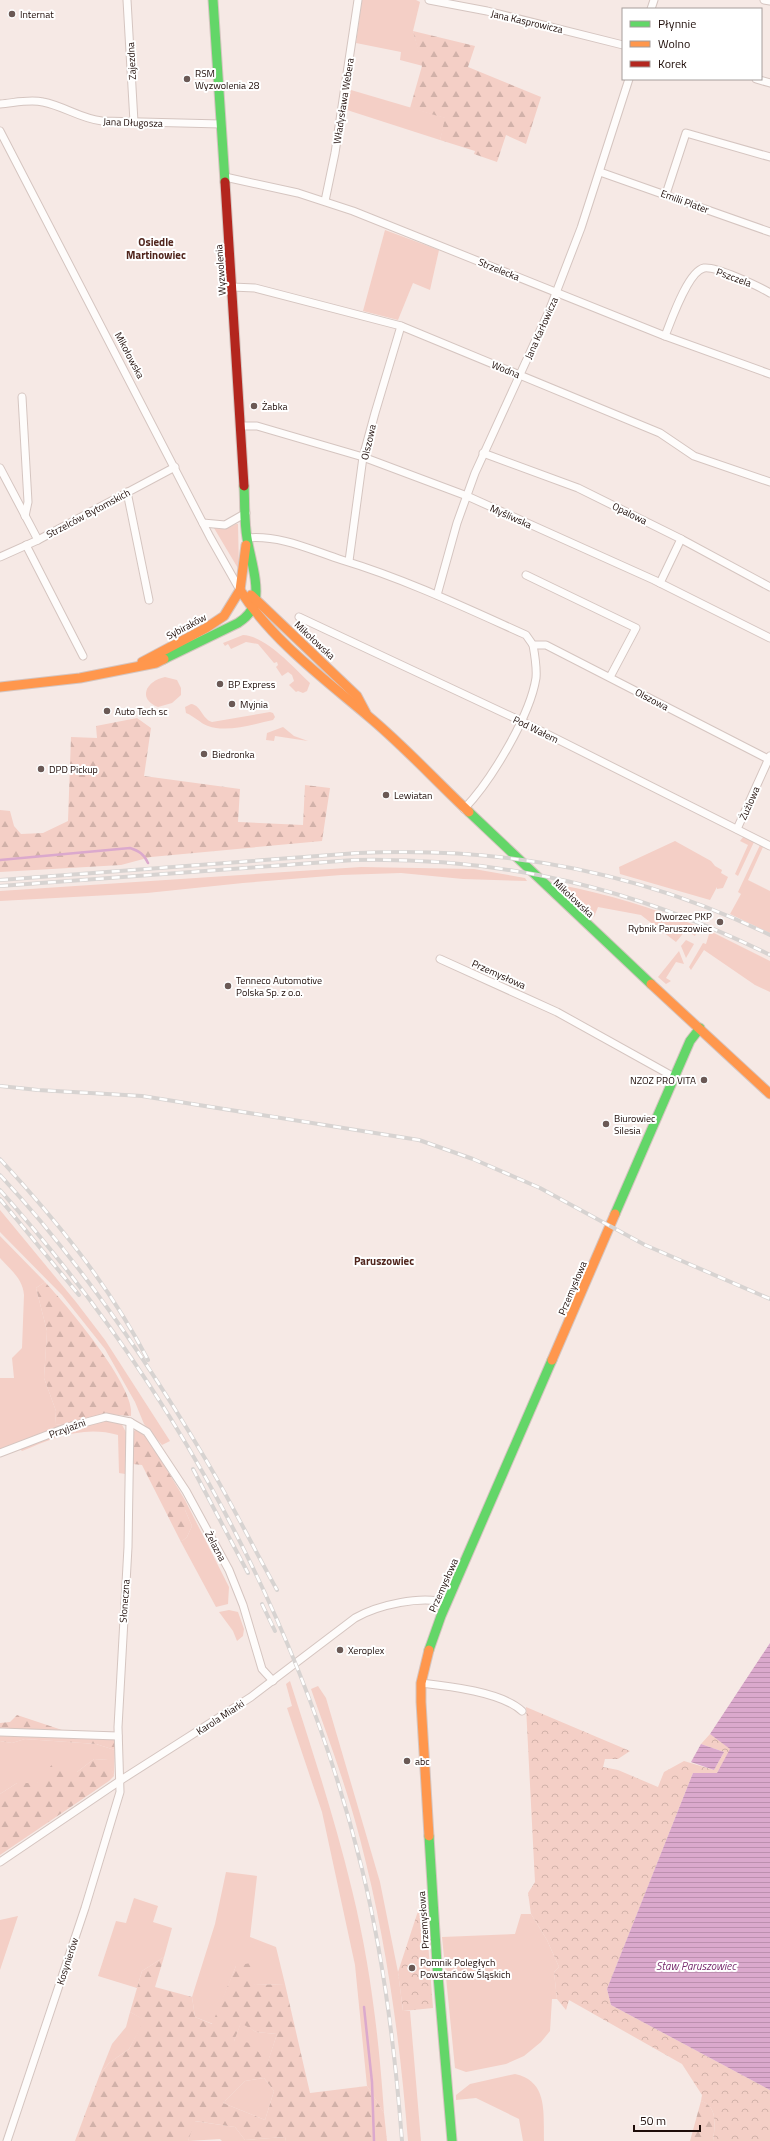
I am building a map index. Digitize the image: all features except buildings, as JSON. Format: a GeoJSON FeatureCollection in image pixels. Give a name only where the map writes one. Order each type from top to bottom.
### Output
{"type":"FeatureCollection","features":[{"type":"Feature","properties":{"kind":"main road","name":"Wyzwolenia"},"geometry":{"type":"LineString","coordinates":[[213,0],[246,513],[248,538],[253,564],[255,597],[252,610]]}},
{"type":"Feature","properties":{"kind":"main road","name":"Wyzwolenia"},"geometry":{"type":"LineString","coordinates":[[240,590],[248,538]]}},
{"type":"Feature","properties":{"kind":"main road","name":"Mikołowska"},"geometry":{"type":"LineString","coordinates":[[240,590],[255,597],[346,685],[357,696],[367,715]]}},
{"type":"Feature","properties":{"kind":"main road","name":"Mikołowska"},"geometry":{"type":"LineString","coordinates":[[240,590],[252,610],[268,628],[350,704],[367,715],[464,809],[770,1094]]}},
{"type":"Feature","properties":{"kind":"main road","name":"Sybiraków"},"geometry":{"type":"LineString","coordinates":[[131,667],[213,624],[224,616],[240,590]]}},
{"type":"Feature","properties":{"kind":"main road","name":"Sybiraków"},"geometry":{"type":"LineString","coordinates":[[0,687],[80,678],[156,663],[192,647],[238,623],[246,618],[252,610]]}},
{"type":"Feature","properties":{"kind":"main road","name":"Przemysłowa"},"geometry":{"type":"LineString","coordinates":[[452,2141],[432,1892],[421,1682],[428,1649],[690,1040],[700,1028]]}},
{"type":"Feature","properties":{"kind":"street","name":"Zajezdna"},"geometry":{"type":"LineString","coordinates":[[127,0],[134,122]]}},
{"type":"Feature","properties":{"kind":"street","name":"Władysława Webera"},"geometry":{"type":"LineString","coordinates":[[325,201],[358,0]]}},
{"type":"Feature","properties":{"kind":"street","name":"Jana Kasprowicza"},"geometry":{"type":"LineString","coordinates":[[429,0],[502,15],[622,45]]}},
{"type":"Feature","properties":{"kind":"street"},"geometry":{"type":"LineString","coordinates":[[764,0],[770,1]]}},
{"type":"Feature","properties":{"kind":"street","name":"Jana Karłowicza"},"geometry":{"type":"LineString","coordinates":[[437,595],[450,544],[483,453],[557,292],[600,172],[629,80]]}},
{"type":"Feature","properties":{"kind":"street"},"geometry":{"type":"LineString","coordinates":[[760,80],[770,83]]}},
{"type":"Feature","properties":{"kind":"street","name":"Jana Długosza"},"geometry":{"type":"LineString","coordinates":[[0,104],[39,101],[97,120],[221,124]]}},
{"type":"Feature","properties":{"kind":"street","name":"Mikołowska"},"geometry":{"type":"LineString","coordinates":[[0,131],[203,523],[240,590]]}},
{"type":"Feature","properties":{"kind":"street"},"geometry":{"type":"LineString","coordinates":[[666,194],[686,133],[770,158]]}},
{"type":"Feature","properties":{"kind":"street","name":"Emilii Plater"},"geometry":{"type":"LineString","coordinates":[[600,172],[666,194],[770,232]]}},
{"type":"Feature","properties":{"kind":"street","name":"Strzelecka"},"geometry":{"type":"LineString","coordinates":[[225,177],[278,188],[325,201],[414,234],[665,336],[770,374]]}},
{"type":"Feature","properties":{"kind":"street","name":"Pszczela"},"geometry":{"type":"LineString","coordinates":[[665,336],[687,284],[694,275],[701,270],[708,268],[748,281],[770,293]]}},
{"type":"Feature","properties":{"kind":"street","name":"Wodna"},"geometry":{"type":"LineString","coordinates":[[232,287],[255,288],[401,326],[660,433],[694,456],[770,482]]}},
{"type":"Feature","properties":{"kind":"street","name":"Olszowa"},"geometry":{"type":"LineString","coordinates":[[349,561],[364,457],[374,413],[401,326]]}},
{"type":"Feature","properties":{"kind":"street"},"geometry":{"type":"LineString","coordinates":[[22,397],[28,502],[25,516]]}},
{"type":"Feature","properties":{"kind":"street","name":"Myśliwska"},"geometry":{"type":"LineString","coordinates":[[241,426],[257,426],[364,457],[467,496],[660,583],[770,638]]}},
{"type":"Feature","properties":{"kind":"street","name":"Opalowa"},"geometry":{"type":"LineString","coordinates":[[483,453],[578,488],[681,539],[770,587]]}},
{"type":"Feature","properties":{"kind":"street","name":"Strzelców Bytomskich"},"geometry":{"type":"LineString","coordinates":[[0,557],[38,540],[175,467]]}},
{"type":"Feature","properties":{"kind":"street"},"geometry":{"type":"LineString","coordinates":[[0,468],[38,540]]}},
{"type":"Feature","properties":{"kind":"street"},"geometry":{"type":"LineString","coordinates":[[127,492],[149,600]]}},
{"type":"Feature","properties":{"kind":"street"},"geometry":{"type":"LineString","coordinates":[[203,523],[225,525],[246,513]]}},
{"type":"Feature","properties":{"kind":"street"},"geometry":{"type":"LineString","coordinates":[[248,538],[258,537],[282,540],[349,561],[437,595],[526,635],[533,645],[535,681],[521,721],[508,746],[484,784],[464,809]]}},
{"type":"Feature","properties":{"kind":"street"},"geometry":{"type":"LineString","coordinates":[[660,583],[681,539]]}},
{"type":"Feature","properties":{"kind":"street"},"geometry":{"type":"LineString","coordinates":[[26,545],[83,656]]}},
{"type":"Feature","properties":{"kind":"street"},"geometry":{"type":"LineString","coordinates":[[526,574],[636,628],[610,677]]}},
{"type":"Feature","properties":{"kind":"street","name":"Pod Wałem"},"geometry":{"type":"LineString","coordinates":[[299,616],[521,721],[770,846]]}},
{"type":"Feature","properties":{"kind":"street","name":"Olszowa"},"geometry":{"type":"LineString","coordinates":[[533,645],[546,645],[770,758]]}},
{"type":"Feature","properties":{"kind":"street","name":"Żużlowa"},"geometry":{"type":"LineString","coordinates":[[737,829],[770,758]]}},
{"type":"Feature","properties":{"kind":"street","name":"Przemysłowa"},"geometry":{"type":"LineString","coordinates":[[440,959],[557,1012],[674,1077]]}},
{"type":"Feature","properties":{"kind":"street","name":"Przyjaźni"},"geometry":{"type":"LineString","coordinates":[[0,1453],[95,1418],[106,1417],[133,1423]]}},
{"type":"Feature","properties":{"kind":"street","name":"Żelazna"},"geometry":{"type":"LineString","coordinates":[[133,1423],[147,1432],[154,1440],[186,1491],[215,1543],[240,1598],[262,1669],[273,1681]]}},
{"type":"Feature","properties":{"kind":"street","name":"Słoneczna"},"geometry":{"type":"LineString","coordinates":[[120,1780],[118,1736],[133,1423]]}},
{"type":"Feature","properties":{"kind":"street","name":"Karola Miarki"},"geometry":{"type":"LineString","coordinates":[[0,1862],[120,1780],[233,1709],[273,1681],[344,1625],[364,1613],[426,1599],[447,1603]]}},
{"type":"Feature","properties":{"kind":"street"},"geometry":{"type":"LineString","coordinates":[[421,1682],[464,1688],[515,1704],[522,1711]]}},
{"type":"Feature","properties":{"kind":"street"},"geometry":{"type":"LineString","coordinates":[[0,1732],[118,1736]]}},
{"type":"Feature","properties":{"kind":"street","name":"Kosynierów"},"geometry":{"type":"LineString","coordinates":[[7,2141],[85,1908],[120,1792],[120,1780]]}},
{"type":"Feature","properties":{"kind":"green space"},"geometry":{"type":"Polygon","coordinates":[[[362,0],[416,0],[420,2],[413,31],[423,66],[400,60],[401,52],[356,43],[362,0]]]}},
{"type":"Feature","properties":{"kind":"green space"},"geometry":{"type":"Polygon","coordinates":[[[413,31],[475,46],[468,67],[541,97],[526,144],[506,135],[497,162],[474,154],[475,151],[440,140],[445,118],[410,108],[422,66],[413,31]]]}},
{"type":"Feature","properties":{"kind":"green space"},"geometry":{"type":"Polygon","coordinates":[[[351,90],[446,118],[440,140],[347,110],[351,90]]]}},
{"type":"Feature","properties":{"kind":"green space"},"geometry":{"type":"Polygon","coordinates":[[[385,230],[439,250],[430,290],[413,283],[398,320],[363,311],[385,230]]]}},
{"type":"Feature","properties":{"kind":"green space"},"geometry":{"type":"Polygon","coordinates":[[[238,524],[239,570],[214,528],[230,527],[238,524]]]}},
{"type":"Feature","properties":{"kind":"green space"},"geometry":{"type":"Polygon","coordinates":[[[243,635],[261,641],[279,653],[310,683],[307,691],[303,693],[298,691],[296,692],[289,685],[294,681],[292,675],[288,672],[282,676],[276,667],[278,665],[277,662],[274,663],[258,644],[246,642],[231,649],[228,644],[225,646],[223,643],[243,635]]]}},
{"type":"Feature","properties":{"kind":"green space"},"geometry":{"type":"Polygon","coordinates":[[[165,677],[177,680],[181,688],[181,695],[172,703],[158,707],[151,704],[148,700],[146,690],[153,682],[165,677]]]}},
{"type":"Feature","properties":{"kind":"green space"},"geometry":{"type":"Polygon","coordinates":[[[191,704],[197,707],[206,718],[212,722],[270,712],[273,713],[275,717],[273,720],[240,727],[224,729],[215,728],[205,725],[186,713],[185,707],[191,704]]]}},
{"type":"Feature","properties":{"kind":"green space"},"geometry":{"type":"Polygon","coordinates":[[[137,718],[151,728],[144,776],[240,789],[238,822],[303,825],[305,785],[330,788],[322,841],[151,857],[121,865],[0,872],[0,810],[10,811],[14,826],[21,834],[43,833],[68,821],[71,737],[97,738],[96,726],[137,718]]]}},
{"type":"Feature","properties":{"kind":"green space"},"geometry":{"type":"Polygon","coordinates":[[[283,727],[294,736],[308,741],[275,736],[274,741],[266,740],[267,733],[283,727]]]}},
{"type":"Feature","properties":{"kind":"green space"},"geometry":{"type":"Polygon","coordinates":[[[744,836],[754,842],[738,876],[735,874],[748,845],[740,841],[744,836]]]}},
{"type":"Feature","properties":{"kind":"green space"},"geometry":{"type":"Polygon","coordinates":[[[675,841],[711,861],[715,866],[722,870],[721,873],[728,877],[723,888],[717,889],[717,887],[710,900],[620,874],[619,867],[675,841]]]}},
{"type":"Feature","properties":{"kind":"green space"},"geometry":{"type":"Polygon","coordinates":[[[760,845],[763,847],[748,880],[770,891],[770,933],[730,914],[741,894],[738,892],[760,845]]]}},
{"type":"Feature","properties":{"kind":"green space"},"geometry":{"type":"Polygon","coordinates":[[[361,867],[474,869],[525,878],[527,881],[463,879],[401,873],[341,875],[147,893],[0,901],[0,891],[361,867]]]}},
{"type":"Feature","properties":{"kind":"green space"},"geometry":{"type":"Polygon","coordinates":[[[560,885],[631,902],[699,927],[695,936],[686,930],[676,942],[641,915],[598,907],[594,917],[560,885]]]}},
{"type":"Feature","properties":{"kind":"green space"},"geometry":{"type":"Polygon","coordinates":[[[710,931],[770,961],[770,992],[755,985],[704,950],[691,970],[689,967],[703,943],[706,944],[710,931]]]}},
{"type":"Feature","properties":{"kind":"green space"},"geometry":{"type":"Polygon","coordinates":[[[686,940],[694,944],[686,958],[681,946],[686,940]]]}},
{"type":"Feature","properties":{"kind":"green space"},"geometry":{"type":"Polygon","coordinates":[[[679,951],[684,964],[676,962],[666,978],[671,981],[666,984],[658,977],[679,951]]]}},
{"type":"Feature","properties":{"kind":"green space"},"geometry":{"type":"Polygon","coordinates":[[[0,1210],[76,1302],[105,1340],[170,1441],[162,1445],[144,1424],[135,1402],[105,1349],[62,1295],[0,1232],[0,1210]]]}},
{"type":"Feature","properties":{"kind":"green space"},"geometry":{"type":"Polygon","coordinates":[[[0,1236],[45,1282],[36,1288],[47,1331],[44,1378],[56,1411],[55,1424],[63,1425],[0,1450],[0,1378],[14,1378],[12,1358],[22,1348],[24,1295],[19,1279],[0,1258],[0,1236]]]}},
{"type":"Feature","properties":{"kind":"green space"},"geometry":{"type":"Polygon","coordinates":[[[45,1282],[83,1326],[112,1367],[123,1386],[130,1403],[131,1416],[105,1414],[63,1425],[55,1424],[56,1411],[44,1378],[47,1331],[36,1288],[45,1282]]]}},
{"type":"Feature","properties":{"kind":"green space"},"geometry":{"type":"Polygon","coordinates":[[[108,1420],[121,1423],[127,1434],[125,1474],[119,1473],[118,1435],[93,1431],[81,1432],[69,1434],[22,1451],[20,1449],[71,1430],[108,1420]]]}},
{"type":"Feature","properties":{"kind":"green space"},"geometry":{"type":"Polygon","coordinates":[[[137,1429],[150,1441],[185,1500],[185,1510],[192,1526],[187,1537],[181,1542],[142,1465],[133,1464],[133,1432],[137,1429]]]}},
{"type":"Feature","properties":{"kind":"green space"},"geometry":{"type":"Polygon","coordinates":[[[185,1500],[229,1587],[228,1604],[216,1607],[181,1542],[187,1537],[192,1526],[185,1510],[185,1500]]]}},
{"type":"Feature","properties":{"kind":"green space"},"geometry":{"type":"Polygon","coordinates":[[[229,1610],[238,1612],[244,1629],[243,1636],[237,1641],[233,1631],[219,1612],[229,1610]]]}},
{"type":"Feature","properties":{"kind":"green space"},"geometry":{"type":"Polygon","coordinates":[[[290,1681],[331,1811],[358,1917],[373,2001],[384,2113],[367,2086],[355,1965],[322,1812],[287,1708],[292,1706],[286,1684],[290,1681]]]}},
{"type":"Feature","properties":{"kind":"green space"},"geometry":{"type":"Polygon","coordinates":[[[318,1686],[326,1698],[380,1882],[398,1972],[403,2011],[410,2011],[421,2141],[408,2141],[401,2065],[385,1951],[355,1820],[311,1689],[318,1686]]]}},
{"type":"Feature","properties":{"kind":"green space"},"geometry":{"type":"Polygon","coordinates":[[[526,1707],[630,1751],[618,1759],[605,1759],[603,1767],[618,1770],[658,1787],[664,1772],[684,1761],[714,1770],[724,1752],[701,1744],[710,1734],[731,1749],[717,1773],[693,1773],[607,1989],[611,2005],[770,2090],[770,2141],[713,2141],[715,2123],[713,2112],[710,2107],[701,2101],[702,2095],[682,2064],[569,2000],[566,2010],[557,1999],[554,1972],[559,1967],[547,1940],[531,1914],[528,1893],[535,1882],[526,1707]]]}},
{"type":"Feature","properties":{"kind":"green space"},"geometry":{"type":"Polygon","coordinates":[[[17,1715],[65,1731],[116,1732],[115,1750],[96,1744],[25,1739],[12,1743],[0,1741],[0,1723],[10,1722],[17,1715]]]}},
{"type":"Feature","properties":{"kind":"green space"},"geometry":{"type":"Polygon","coordinates":[[[25,1739],[96,1744],[115,1750],[114,1776],[108,1760],[94,1759],[77,1772],[37,1783],[17,1783],[0,1794],[0,1741],[12,1743],[25,1739]]]}},
{"type":"Feature","properties":{"kind":"green space"},"geometry":{"type":"Polygon","coordinates":[[[94,1759],[109,1760],[114,1776],[109,1781],[0,1855],[0,1794],[17,1783],[37,1783],[54,1762],[77,1772],[94,1759]]]}},
{"type":"Feature","properties":{"kind":"green space"},"geometry":{"type":"Polygon","coordinates":[[[226,1872],[257,1876],[250,1937],[276,1947],[285,1984],[255,1985],[236,1966],[213,2024],[195,2017],[192,1997],[215,1924],[226,1872]]]}},
{"type":"Feature","properties":{"kind":"green space"},"geometry":{"type":"Polygon","coordinates":[[[134,1898],[158,1906],[153,1922],[172,1928],[164,1957],[142,1971],[137,1988],[98,1976],[116,1921],[126,1923],[134,1898]]]}},
{"type":"Feature","properties":{"kind":"green space"},"geometry":{"type":"Polygon","coordinates":[[[425,1903],[433,2008],[403,2011],[398,1972],[420,1905],[425,1903]]]}},
{"type":"Feature","properties":{"kind":"green space"},"geometry":{"type":"Polygon","coordinates":[[[521,1914],[531,1914],[547,1940],[559,1967],[554,1972],[557,1999],[552,1999],[550,2031],[541,2042],[524,2056],[506,2064],[466,2072],[455,2068],[442,1937],[515,1934],[521,1914]]]}},
{"type":"Feature","properties":{"kind":"green space"},"geometry":{"type":"Polygon","coordinates":[[[18,1916],[0,1970],[0,1920],[18,1916]]]}},
{"type":"Feature","properties":{"kind":"green space"},"geometry":{"type":"Polygon","coordinates":[[[164,1957],[155,1987],[192,1997],[195,2017],[212,2024],[236,1966],[250,1963],[255,1985],[285,1984],[310,2093],[367,2086],[384,2113],[387,2141],[286,2141],[285,2137],[245,2140],[235,2127],[195,2121],[188,2141],[75,2141],[100,2074],[109,2063],[129,2049],[144,2020],[130,2012],[142,1971],[164,1957]],[[241,2023],[234,2041],[252,2043],[267,2064],[277,2034],[256,2032],[241,2023]],[[264,2078],[245,2081],[223,2103],[265,2120],[274,2091],[264,2078]]]}},
{"type":"Feature","properties":{"kind":"green space"},"geometry":{"type":"Polygon","coordinates":[[[130,2012],[145,2020],[129,2049],[109,2063],[100,2074],[112,2044],[126,2027],[130,2012]]]}},
{"type":"Feature","properties":{"kind":"green space"},"geometry":{"type":"Polygon","coordinates":[[[241,2022],[256,2032],[277,2034],[267,2065],[234,2041],[241,2022]]]}},
{"type":"Feature","properties":{"kind":"green space"},"geometry":{"type":"Polygon","coordinates":[[[515,2074],[526,2078],[534,2084],[539,2091],[543,2110],[544,2141],[523,2141],[519,2119],[476,2098],[456,2100],[456,2095],[470,2084],[515,2074]]]}},
{"type":"Feature","properties":{"kind":"green space"},"geometry":{"type":"Polygon","coordinates":[[[264,2078],[274,2091],[265,2120],[223,2103],[245,2081],[264,2078]]]}},
{"type":"Feature","properties":{"kind":"green space"},"geometry":{"type":"Polygon","coordinates":[[[701,2101],[710,2107],[713,2112],[715,2123],[713,2141],[690,2141],[701,2101]]]}},
{"type":"Feature","properties":{"kind":"green space"},"geometry":{"type":"Polygon","coordinates":[[[194,2121],[235,2127],[245,2140],[285,2137],[286,2141],[222,2141],[220,2139],[188,2141],[194,2121]]]}},
{"type":"Feature","properties":{"kind":"water","name":"Staw Paruszowiec"},"geometry":{"type":"Polygon","coordinates":[[[770,1643],[770,2090],[611,2005],[607,1989],[693,1773],[717,1773],[730,1749],[710,1734],[770,1643]]]}},
{"type":"Feature","properties":{"kind":"water"},"geometry":{"type":"Polygon","coordinates":[[[701,1744],[724,1752],[714,1770],[691,1762],[701,1744]]]}},
{"type":"Feature","properties":{"kind":"waterway"},"geometry":{"type":"LineString","coordinates":[[0,860],[130,848],[141,853],[148,863]]}},
{"type":"Feature","properties":{"kind":"waterway"},"geometry":{"type":"LineString","coordinates":[[364,2007],[372,2082],[374,2141]]}},
{"type":"Feature","properties":{"kind":"railway"},"geometry":{"type":"LineString","coordinates":[[0,880],[358,853],[412,852],[465,854],[518,859],[570,868],[621,880],[671,895],[721,913],[770,935]]}},
{"type":"Feature","properties":{"kind":"railway"},"geometry":{"type":"LineString","coordinates":[[0,886],[354,860],[409,860],[463,864],[516,871],[568,881],[619,895],[669,911],[770,955]]}},
{"type":"Feature","properties":{"kind":"railway"},"geometry":{"type":"LineString","coordinates":[[0,1086],[38,1090],[142,1096],[419,1140],[473,1159],[540,1188],[645,1245],[770,1299]]}},
{"type":"Feature","properties":{"kind":"railway"},"geometry":{"type":"LineString","coordinates":[[0,1159],[42,1206],[81,1255],[133,1332],[148,1360]]}},
{"type":"Feature","properties":{"kind":"railway"},"geometry":{"type":"LineString","coordinates":[[0,1175],[57,1241],[84,1276],[160,1385],[206,1460],[277,1590]]}},
{"type":"Feature","properties":{"kind":"railway"},"geometry":{"type":"LineString","coordinates":[[0,1190],[62,1264],[120,1342],[174,1423],[222,1508],[266,1595],[304,1684],[336,1776],[370,1903],[388,2004],[402,2141]]}},
{"type":"Feature","properties":{"kind":"railway"},"geometry":{"type":"LineString","coordinates":[[0,1199],[79,1295]]}},
{"type":"Feature","properties":{"kind":"railway"},"geometry":{"type":"LineString","coordinates":[[193,1469],[248,1573]]}},
{"type":"Feature","properties":{"kind":"railway"},"geometry":{"type":"LineString","coordinates":[[262,1604],[275,1631]]}},
{"type":"Feature","properties":{"kind":"traffic: fast"},"geometry":{"type":"LineString","coordinates":[[213,0],[225,182]]}},
{"type":"Feature","properties":{"kind":"traffic: fast"},"geometry":{"type":"LineString","coordinates":[[164,659],[238,623],[244,619],[254,606],[256,587],[246,532],[244,486]]}},
{"type":"Feature","properties":{"kind":"traffic: fast"},"geometry":{"type":"LineString","coordinates":[[469,812],[651,984]]}},
{"type":"Feature","properties":{"kind":"traffic: fast"},"geometry":{"type":"LineString","coordinates":[[615,1214],[690,1041],[700,1028]]}},
{"type":"Feature","properties":{"kind":"traffic: fast"},"geometry":{"type":"LineString","coordinates":[[429,1650],[441,1616],[552,1360]]}},
{"type":"Feature","properties":{"kind":"traffic: fast"},"geometry":{"type":"LineString","coordinates":[[429,1836],[437,1964],[452,2141]]}},
{"type":"Feature","properties":{"kind":"traffic: slow"},"geometry":{"type":"LineString","coordinates":[[142,662],[206,628],[224,616],[240,590],[246,545]]}},
{"type":"Feature","properties":{"kind":"traffic: slow"},"geometry":{"type":"LineString","coordinates":[[240,590],[267,625],[299,658],[394,739],[469,812]]}},
{"type":"Feature","properties":{"kind":"traffic: slow"},"geometry":{"type":"LineString","coordinates":[[251,595],[357,696],[366,713]]}},
{"type":"Feature","properties":{"kind":"traffic: slow"},"geometry":{"type":"LineString","coordinates":[[0,687],[80,678],[156,663],[164,659]]}},
{"type":"Feature","properties":{"kind":"traffic: slow"},"geometry":{"type":"LineString","coordinates":[[651,984],[770,1094]]}},
{"type":"Feature","properties":{"kind":"traffic: slow"},"geometry":{"type":"LineString","coordinates":[[552,1360],[615,1214]]}},
{"type":"Feature","properties":{"kind":"traffic: slow"},"geometry":{"type":"LineString","coordinates":[[429,1650],[421,1683],[429,1836]]}},
{"type":"Feature","properties":{"kind":"traffic: jam"},"geometry":{"type":"LineString","coordinates":[[225,182],[244,486]]}},
{"type":"Feature","properties":{"kind":"place","name":"Internat"},"geometry":{"type":"Point","coordinates":[12,14]}},
{"type":"Feature","properties":{"kind":"place","name":"RSM Wyzwolenia 28"},"geometry":{"type":"Point","coordinates":[187,79]}},
{"type":"Feature","properties":{"kind":"place","name":"Żabka"},"geometry":{"type":"Point","coordinates":[254,406]}},
{"type":"Feature","properties":{"kind":"place","name":"BP Express"},"geometry":{"type":"Point","coordinates":[220,684]}},
{"type":"Feature","properties":{"kind":"place","name":"Myjnia"},"geometry":{"type":"Point","coordinates":[232,704]}},
{"type":"Feature","properties":{"kind":"place","name":"Auto Tech sc"},"geometry":{"type":"Point","coordinates":[107,711]}},
{"type":"Feature","properties":{"kind":"place","name":"Biedronka"},"geometry":{"type":"Point","coordinates":[204,754]}},
{"type":"Feature","properties":{"kind":"place","name":"DPD Pickup"},"geometry":{"type":"Point","coordinates":[41,769]}},
{"type":"Feature","properties":{"kind":"place","name":"Lewiatan"},"geometry":{"type":"Point","coordinates":[386,795]}},
{"type":"Feature","properties":{"kind":"place","name":"Dworzec PKP Rybnik Paruszowiec"},"geometry":{"type":"Point","coordinates":[720,922]}},
{"type":"Feature","properties":{"kind":"place","name":"Tenneco Automotive Polska Sp. z o.o."},"geometry":{"type":"Point","coordinates":[228,986]}},
{"type":"Feature","properties":{"kind":"place","name":"NZOZ PRO VITA"},"geometry":{"type":"Point","coordinates":[704,1080]}},
{"type":"Feature","properties":{"kind":"place","name":"Biurowiec Silesia"},"geometry":{"type":"Point","coordinates":[606,1124]}},
{"type":"Feature","properties":{"kind":"place","name":"Xeroplex"},"geometry":{"type":"Point","coordinates":[340,1650]}},
{"type":"Feature","properties":{"kind":"place","name":"abc"},"geometry":{"type":"Point","coordinates":[407,1761]}},
{"type":"Feature","properties":{"kind":"place","name":"Pomnik Poległych Powstańców Śląskich"},"geometry":{"type":"Point","coordinates":[412,1968]}},
{"type":"Feature","properties":{"kind":"district","name":"Osiedle Martinowiec"},"geometry":{"type":"Point","coordinates":[156,248]}},
{"type":"Feature","properties":{"kind":"district","name":"Paruszowiec"},"geometry":{"type":"Point","coordinates":[384,1261]}}]}
